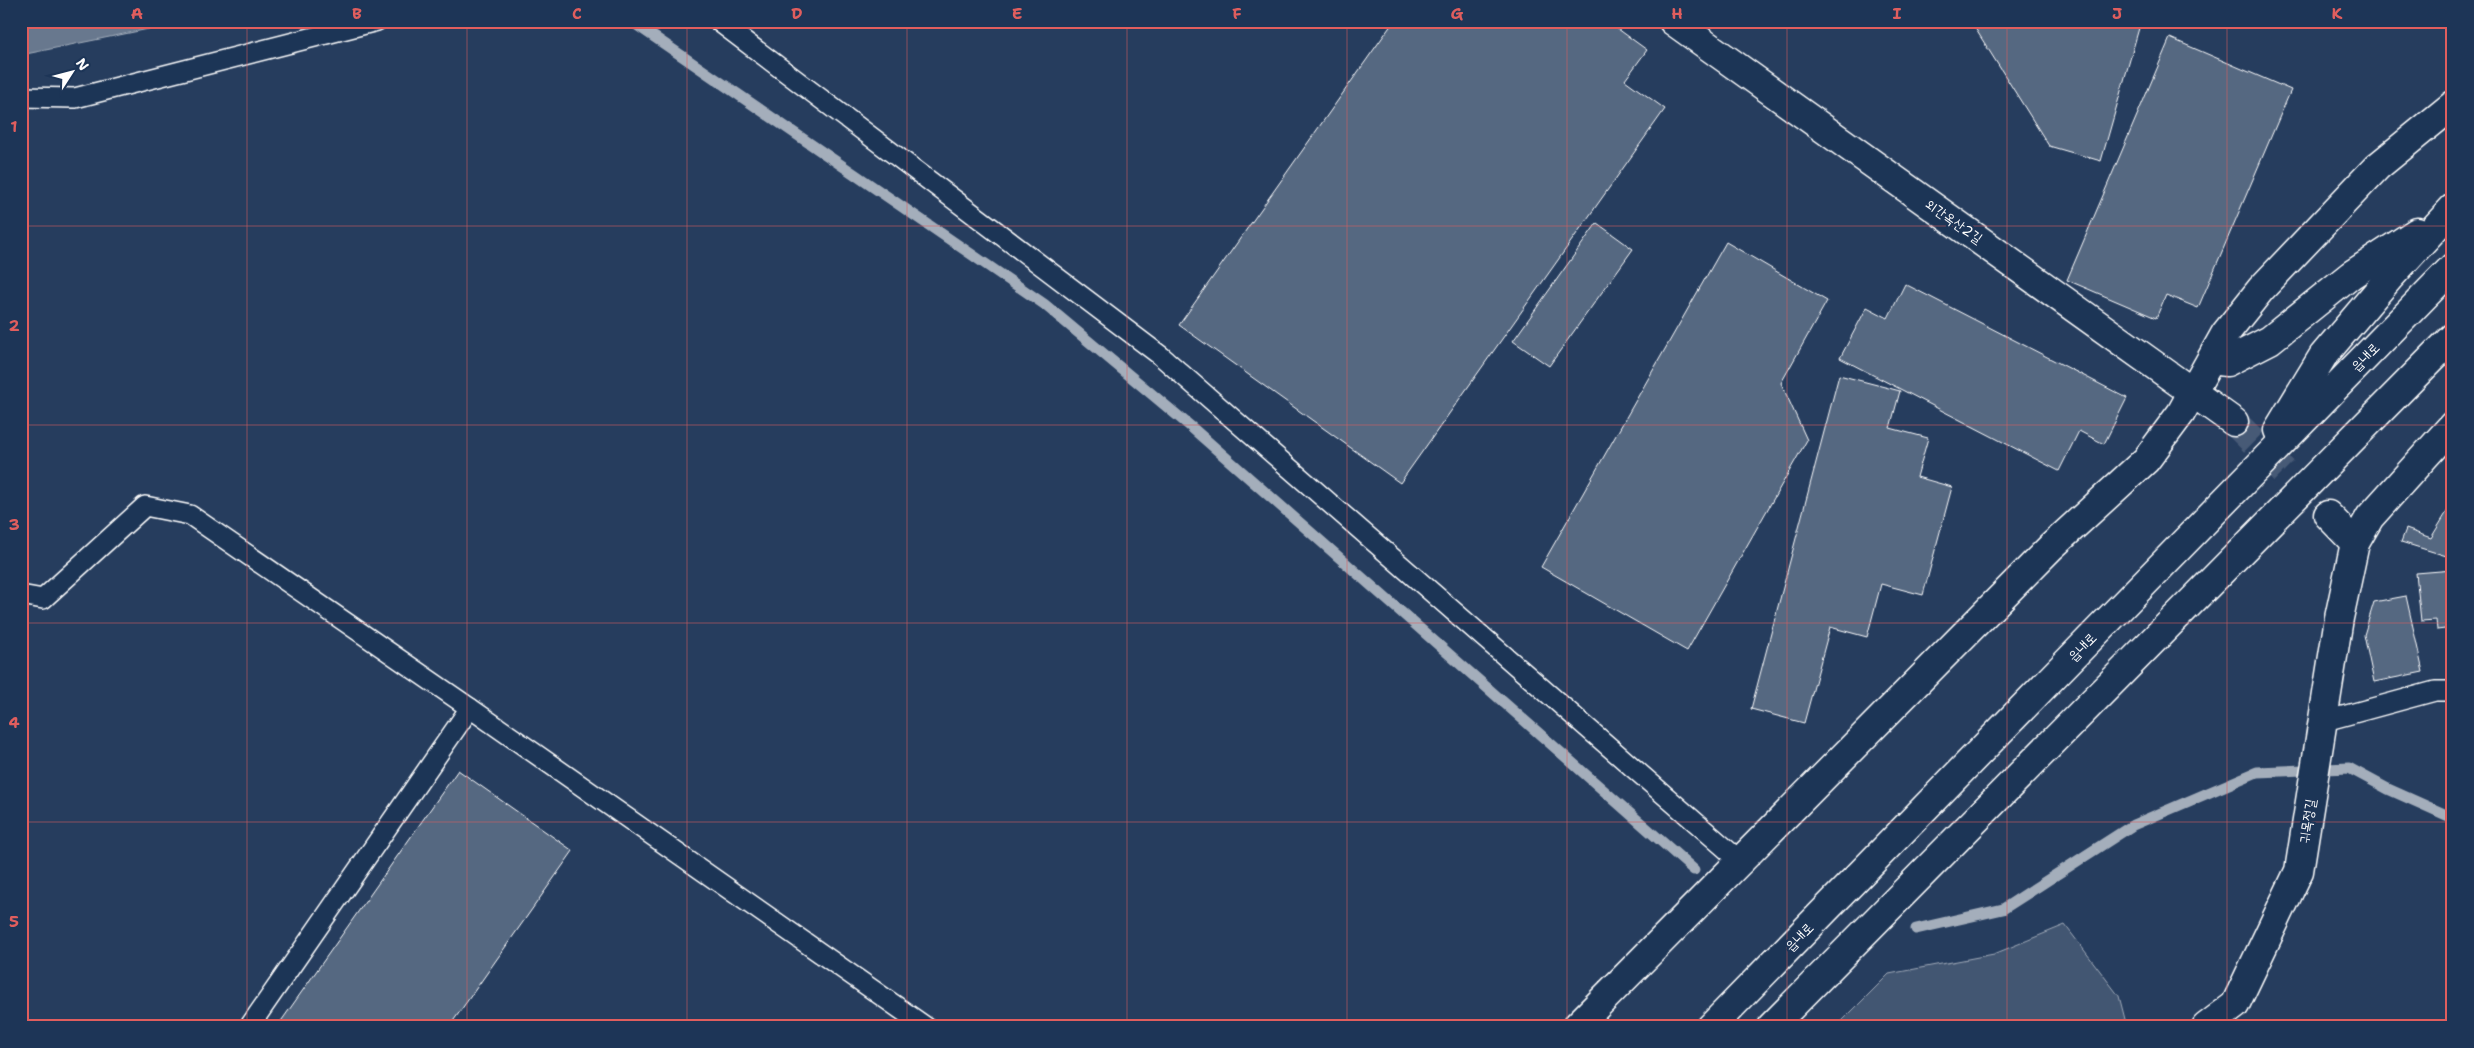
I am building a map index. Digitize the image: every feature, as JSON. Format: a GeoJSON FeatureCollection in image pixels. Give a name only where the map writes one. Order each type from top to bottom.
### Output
{"type":"FeatureCollection","features":[{"type":"Feature","properties":{"kind":"street","name":"외간옥산2길"},"geometry":{"type":"LineString","coordinates":[[1673,21],[2194,391],[2234,422]]}},
{"type":"Feature","properties":{"kind":"street"},"geometry":{"type":"LineString","coordinates":[[1576,1027],[2051,547],[2146,460],[2181,413],[2225,334],[2261,288],[2376,168],[2453,105]]}},
{"type":"Feature","properties":{"kind":"street"},"geometry":{"type":"LineString","coordinates":[[2210,360],[2227,362],[2270,340],[2354,273],[2449,211]]}},
{"type":"Feature","properties":{"kind":"street"},"geometry":{"type":"LineString","coordinates":[[2255,469],[2323,356],[2449,211]]}},
{"type":"Feature","properties":{"kind":"street","name":"읍내로"},"geometry":{"type":"LineString","coordinates":[[1711,1027],[2453,267]]}},
{"type":"Feature","properties":{"kind":"street"},"geometry":{"type":"LineString","coordinates":[[1772,1027],[2453,337]]}},
{"type":"Feature","properties":{"kind":"street","name":"귀목정길"},"geometry":{"type":"LineString","coordinates":[[2206,1027],[2235,1005],[2299,871],[2321,722],[2339,618],[2355,543],[2370,517],[2453,424]]}},
{"type":"Feature","properties":{"kind":"street"},"geometry":{"type":"LineString","coordinates":[[2328,515],[2355,543]]}},
{"type":"Feature","properties":{"kind":"lane"},"geometry":{"type":"LineString","coordinates":[[21,97],[75,98],[377,21]]}},
{"type":"Feature","properties":{"kind":"lane"},"geometry":{"type":"LineString","coordinates":[[718,21],[1161,356],[1740,861]]}},
{"type":"Feature","properties":{"kind":"lane"},"geometry":{"type":"LineString","coordinates":[[21,595],[43,599],[145,506],[190,515],[926,1027]]}},
{"type":"Feature","properties":{"kind":"lane"},"geometry":{"type":"LineString","coordinates":[[2321,722],[2435,691],[2453,692]]}},
{"type":"Feature","properties":{"kind":"lane"},"geometry":{"type":"LineString","coordinates":[[249,1027],[470,708]]}},
{"type":"Feature","properties":{"kind":"shaded area"},"geometry":{"type":"Polygon","coordinates":[[[21,21],[188,21],[21,55],[21,21]]]}},
{"type":"Feature","properties":{"kind":"shaded area"},"geometry":{"type":"Polygon","coordinates":[[[2065,925],[2119,996],[2127,1027],[1836,1027],[1889,974],[1994,954],[2065,925]]]}},
{"type":"Feature","properties":{"kind":"building"},"geometry":{"type":"Polygon","coordinates":[[[1394,21],[1607,21],[1647,50],[1625,80],[1665,109],[1400,483],[1179,325],[1394,21]]]}},
{"type":"Feature","properties":{"kind":"building"},"geometry":{"type":"Polygon","coordinates":[[[1977,21],[2141,21],[2101,161],[2049,146],[1975,28],[1977,21]]]}},
{"type":"Feature","properties":{"kind":"building"},"geometry":{"type":"Polygon","coordinates":[[[2170,38],[2291,90],[2198,308],[2166,295],[2156,318],[2067,280],[2170,38]]]}},
{"type":"Feature","properties":{"kind":"building"},"geometry":{"type":"Polygon","coordinates":[[[1597,223],[1633,249],[1549,366],[1513,341],[1597,223]]]}},
{"type":"Feature","properties":{"kind":"building"},"geometry":{"type":"Polygon","coordinates":[[[1726,242],[1827,301],[1781,383],[1807,440],[1687,651],[1541,567],[1726,242]]]}},
{"type":"Feature","properties":{"kind":"building"},"geometry":{"type":"Polygon","coordinates":[[[1905,284],[2127,398],[2104,444],[2079,431],[2059,471],[1840,358],[1867,307],[1888,318],[1905,284]]]}},
{"type":"Feature","properties":{"kind":"building"},"geometry":{"type":"Polygon","coordinates":[[[1839,375],[1900,391],[1890,428],[1928,438],[1917,477],[1952,487],[1923,595],[1881,584],[1867,637],[1830,627],[1804,723],[1751,709],[1839,375]]]}},
{"type":"Feature","properties":{"kind":"building"},"geometry":{"type":"Polygon","coordinates":[[[2453,502],[2453,558],[2401,542],[2406,529],[2431,538],[2453,502]]]}},
{"type":"Feature","properties":{"kind":"building"},"geometry":{"type":"Polygon","coordinates":[[[2453,570],[2453,628],[2437,630],[2436,620],[2421,621],[2416,573],[2453,570]]]}},
{"type":"Feature","properties":{"kind":"building"},"geometry":{"type":"Polygon","coordinates":[[[2406,596],[2423,672],[2374,682],[2364,635],[2374,602],[2406,596]]]}},
{"type":"Feature","properties":{"kind":"building"},"geometry":{"type":"Polygon","coordinates":[[[458,770],[573,851],[449,1027],[277,1027],[458,770]]]}},
{"type":"Feature","properties":{"kind":"waterway"},"geometry":{"type":"LineString","coordinates":[[631,21],[1044,304],[1190,426],[1694,870]]}},
{"type":"Feature","properties":{"kind":"waterway"},"geometry":{"type":"LineString","coordinates":[[1916,929],[2003,909],[2133,825],[2257,772],[2349,768],[2388,789],[2453,818]]}},
{"type":"Feature","properties":{"kind":"tunnel"},"geometry":{"type":"LineString","coordinates":[[2234,422],[2328,515]]}}]}
